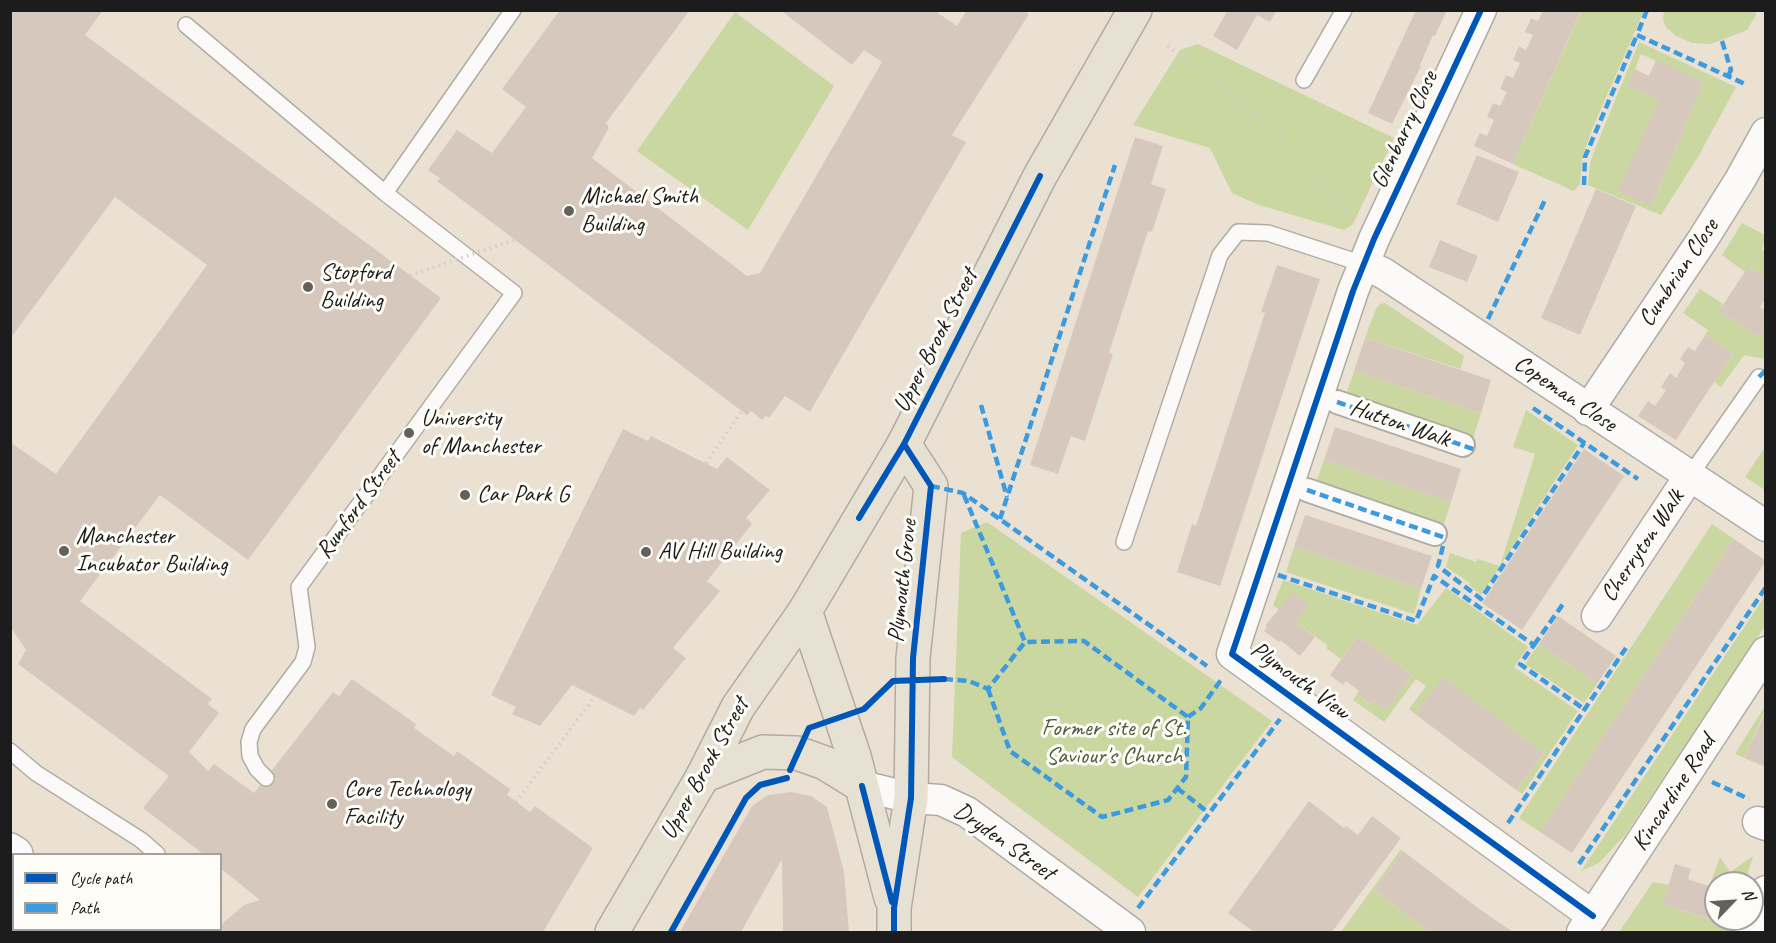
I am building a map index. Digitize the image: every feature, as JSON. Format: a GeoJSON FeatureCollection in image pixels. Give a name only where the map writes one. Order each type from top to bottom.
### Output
{"type":"FeatureCollection","features":[{"type":"Feature","properties":{"kind":"main road","name":"Upper Brook Street"},"geometry":{"type":"LineString","coordinates":[[612,933],[704,776],[738,707],[805,611],[904,444],[1040,176],[1132,12]]}},
{"type":"Feature","properties":{"kind":"main road","name":"Plymouth Grove"},"geometry":{"type":"LineString","coordinates":[[894,920],[911,798],[914,648],[931,486],[904,444]]}},
{"type":"Feature","properties":{"kind":"main road","name":"Plymouth Grove"},"geometry":{"type":"LineString","coordinates":[[805,611],[848,737],[894,920]]}},
{"type":"Feature","properties":{"kind":"main road"},"geometry":{"type":"LineString","coordinates":[[704,776],[763,752],[797,753],[825,763],[862,786]]}},
{"type":"Feature","properties":{"kind":"street","name":"Glenbarry Close"},"geometry":{"type":"LineString","coordinates":[[1363,264],[1481,10]]}},
{"type":"Feature","properties":{"kind":"street","name":"Cumbrian Close"},"geometry":{"type":"LineString","coordinates":[[1588,410],[1703,239],[1766,133]]}},
{"type":"Feature","properties":{"kind":"street","name":"Copeman Close"},"geometry":{"type":"LineString","coordinates":[[1363,264],[1383,273],[1766,526]]}},
{"type":"Feature","properties":{"kind":"street","name":"Plymouth View"},"geometry":{"type":"LineString","coordinates":[[1363,264],[1232,654],[1588,924]]}},
{"type":"Feature","properties":{"kind":"street","name":"Hutton Walk"},"geometry":{"type":"LineString","coordinates":[[1337,402],[1463,445]]}},
{"type":"Feature","properties":{"kind":"street","name":"Cherryton Walk"},"geometry":{"type":"LineString","coordinates":[[1597,615],[1689,477]]}},
{"type":"Feature","properties":{"kind":"street"},"geometry":{"type":"LineString","coordinates":[[1307,490],[1435,534]]}},
{"type":"Feature","properties":{"kind":"street","name":"Kincardine Road"},"geometry":{"type":"LineString","coordinates":[[1588,924],[1766,652]]}},
{"type":"Feature","properties":{"kind":"street","name":"Dryden Street"},"geometry":{"type":"LineString","coordinates":[[862,786],[911,798],[941,800],[967,812],[1130,933]]}},
{"type":"Feature","properties":{"kind":"street"},"geometry":{"type":"LineString","coordinates":[[1750,933],[1766,891]]}},
{"type":"Feature","properties":{"kind":"lane"},"geometry":{"type":"LineString","coordinates":[[385,193],[513,10]]}},
{"type":"Feature","properties":{"kind":"lane"},"geometry":{"type":"LineString","coordinates":[[1304,80],[1344,10]]}},
{"type":"Feature","properties":{"kind":"lane","name":"Rumford Street"},"geometry":{"type":"LineString","coordinates":[[186,24],[385,193],[514,293],[299,587],[307,647],[303,662],[253,729],[249,742],[250,756],[256,770],[266,778]]}},
{"type":"Feature","properties":{"kind":"lane"},"geometry":{"type":"LineString","coordinates":[[1124,542],[1220,255],[1238,232],[1268,233],[1363,264]]}},
{"type":"Feature","properties":{"kind":"lane"},"geometry":{"type":"LineString","coordinates":[[1689,477],[1758,377]]}},
{"type":"Feature","properties":{"kind":"lane"},"geometry":{"type":"LineString","coordinates":[[10,751],[36,773],[141,840],[155,853]]}},
{"type":"Feature","properties":{"kind":"path"},"geometry":{"type":"LineString","coordinates":[[1168,46],[1273,129],[1352,215]]}},
{"type":"Feature","properties":{"kind":"path"},"geometry":{"type":"LineString","coordinates":[[410,275],[515,240]]}},
{"type":"Feature","properties":{"kind":"path"},"geometry":{"type":"LineString","coordinates":[[706,463],[742,411]]}},
{"type":"Feature","properties":{"kind":"path"},"geometry":{"type":"LineString","coordinates":[[516,802],[595,696]]}},
{"type":"Feature","properties":{"kind":"green space"},"geometry":{"type":"Polygon","coordinates":[[[1756,10],[1756,15],[1747,30],[1711,44],[1692,43],[1676,36],[1666,27],[1663,20],[1664,11],[1756,10]]]}},
{"type":"Feature","properties":{"kind":"green space"},"geometry":{"type":"Polygon","coordinates":[[[1581,11],[1644,11],[1592,129],[1582,159],[1580,184],[1574,191],[1513,164],[1581,11]]]}},
{"type":"Feature","properties":{"kind":"green space"},"geometry":{"type":"Polygon","coordinates":[[[735,12],[834,86],[748,230],[637,151],[735,12]]]}},
{"type":"Feature","properties":{"kind":"green space"},"geometry":{"type":"Polygon","coordinates":[[[1639,42],[1736,87],[1698,157],[1661,215],[1588,185],[1590,163],[1639,42]],[[1641,54],[1628,86],[1659,100],[1651,206],[1704,82],[1641,54]]]}},
{"type":"Feature","properties":{"kind":"green space"},"geometry":{"type":"Polygon","coordinates":[[[1198,44],[1394,138],[1353,224],[1344,230],[1259,205],[1232,193],[1210,148],[1133,125],[1180,50],[1198,44]]]}},
{"type":"Feature","properties":{"kind":"green space"},"geometry":{"type":"Polygon","coordinates":[[[1742,223],[1765,235],[1762,250],[1765,252],[1765,278],[1749,267],[1745,272],[1722,255],[1742,223]]]}},
{"type":"Feature","properties":{"kind":"green space"},"geometry":{"type":"Polygon","coordinates":[[[1700,289],[1723,304],[1719,311],[1759,337],[1765,327],[1764,359],[1744,355],[1721,387],[1714,382],[1733,353],[1705,335],[1708,330],[1683,313],[1700,289]]]}},
{"type":"Feature","properties":{"kind":"green space"},"geometry":{"type":"Polygon","coordinates":[[[1385,303],[1464,356],[1461,369],[1365,338],[1376,309],[1380,304],[1385,303]]]}},
{"type":"Feature","properties":{"kind":"green space"},"geometry":{"type":"Polygon","coordinates":[[[1354,371],[1481,413],[1473,438],[1346,395],[1354,371]]]}},
{"type":"Feature","properties":{"kind":"green space"},"geometry":{"type":"Polygon","coordinates":[[[1526,410],[1578,445],[1500,566],[1535,454],[1513,447],[1526,410]]]}},
{"type":"Feature","properties":{"kind":"green space"},"geometry":{"type":"Polygon","coordinates":[[[1765,447],[1765,490],[1745,477],[1765,447]]]}},
{"type":"Feature","properties":{"kind":"green space"},"geometry":{"type":"Polygon","coordinates":[[[1324,460],[1451,502],[1443,527],[1315,485],[1324,460]]]}},
{"type":"Feature","properties":{"kind":"green space","name":"Former site of St. Saviour's Church"},"geometry":{"type":"Polygon","coordinates":[[[987,522],[1272,721],[1138,897],[952,757],[961,533],[987,522]]]}},
{"type":"Feature","properties":{"kind":"green space"},"geometry":{"type":"Polygon","coordinates":[[[1712,524],[1734,539],[1540,832],[1519,818],[1712,524]]]}},
{"type":"Feature","properties":{"kind":"green space"},"geometry":{"type":"Polygon","coordinates":[[[1294,547],[1421,589],[1414,614],[1286,572],[1294,547]]]}},
{"type":"Feature","properties":{"kind":"green space"},"geometry":{"type":"Polygon","coordinates":[[[1450,553],[1476,562],[1477,559],[1500,566],[1481,595],[1469,585],[1470,583],[1446,567],[1450,553]]]}},
{"type":"Feature","properties":{"kind":"green space"},"geometry":{"type":"Polygon","coordinates":[[[1283,580],[1417,625],[1446,588],[1528,647],[1514,667],[1578,711],[1522,794],[1516,790],[1544,753],[1443,678],[1415,714],[1409,709],[1426,686],[1416,679],[1384,722],[1353,700],[1357,694],[1369,704],[1373,700],[1386,710],[1412,675],[1358,636],[1341,659],[1326,648],[1328,646],[1296,622],[1309,605],[1293,593],[1279,610],[1273,605],[1283,580]]]}},
{"type":"Feature","properties":{"kind":"green space"},"geometry":{"type":"Polygon","coordinates":[[[1765,596],[1765,626],[1625,835],[1599,863],[1581,871],[1765,596]]]}},
{"type":"Feature","properties":{"kind":"green space"},"geometry":{"type":"Polygon","coordinates":[[[1539,644],[1597,684],[1584,703],[1525,664],[1539,644]]]}},
{"type":"Feature","properties":{"kind":"green space"},"geometry":{"type":"Polygon","coordinates":[[[1765,706],[1765,711],[1744,758],[1735,754],[1765,706]]]}},
{"type":"Feature","properties":{"kind":"green space"},"geometry":{"type":"Polygon","coordinates":[[[1401,849],[1403,851],[1374,890],[1429,932],[1341,932],[1401,849]]]}},
{"type":"Feature","properties":{"kind":"green space"},"geometry":{"type":"Polygon","coordinates":[[[1753,856],[1749,871],[1731,871],[1753,856]]]}},
{"type":"Feature","properties":{"kind":"green space"},"geometry":{"type":"Polygon","coordinates":[[[1720,857],[1729,871],[1715,871],[1720,857]]]}},
{"type":"Feature","properties":{"kind":"green space"},"geometry":{"type":"Polygon","coordinates":[[[1653,882],[1669,885],[1663,904],[1704,918],[1704,931],[1736,931],[1736,932],[1619,932],[1653,882]]]}},
{"type":"Feature","properties":{"kind":"building"},"geometry":{"type":"Polygon","coordinates":[[[10,10],[103,10],[85,35],[441,298],[248,560],[160,495],[80,601],[212,699],[208,704],[219,713],[189,752],[208,771],[214,764],[254,793],[333,692],[339,696],[352,679],[416,724],[414,728],[454,756],[457,751],[510,789],[507,795],[530,812],[535,806],[593,848],[543,932],[220,932],[223,923],[244,905],[260,900],[222,870],[222,853],[202,853],[143,808],[169,776],[18,664],[26,650],[10,626],[10,442],[56,474],[207,265],[115,197],[10,339],[10,10]]]}},
{"type":"Feature","properties":{"kind":"building","name":"Michael Smith Building"},"geometry":{"type":"Polygon","coordinates":[[[560,10],[690,10],[606,123],[609,128],[592,158],[747,276],[760,273],[882,62],[864,50],[852,65],[780,10],[939,10],[938,13],[957,26],[967,10],[1023,10],[1029,14],[952,135],[966,142],[810,412],[785,396],[769,418],[766,415],[762,420],[751,411],[747,415],[437,181],[440,178],[428,170],[457,130],[492,153],[526,107],[502,89],[560,10]]]}},
{"type":"Feature","properties":{"kind":"building"},"geometry":{"type":"Polygon","coordinates":[[[1228,10],[1277,10],[1270,22],[1257,15],[1237,50],[1213,36],[1228,10]]]}},
{"type":"Feature","properties":{"kind":"building"},"geometry":{"type":"Polygon","coordinates":[[[1416,10],[1447,10],[1392,124],[1368,113],[1416,10]]]}},
{"type":"Feature","properties":{"kind":"building"},"geometry":{"type":"Polygon","coordinates":[[[1543,10],[1581,10],[1513,164],[1474,146],[1480,133],[1487,136],[1494,120],[1487,117],[1493,103],[1500,106],[1507,92],[1500,89],[1506,75],[1513,78],[1520,63],[1513,60],[1519,46],[1526,50],[1533,35],[1525,32],[1531,18],[1538,21],[1543,10]]]}},
{"type":"Feature","properties":{"kind":"building"},"geometry":{"type":"Polygon","coordinates":[[[1656,60],[1704,82],[1651,206],[1618,191],[1659,100],[1627,86],[1635,69],[1649,76],[1656,60]]]}},
{"type":"Feature","properties":{"kind":"building"},"geometry":{"type":"Polygon","coordinates":[[[1135,137],[1163,146],[1151,184],[1166,189],[1152,232],[1148,231],[1109,353],[1113,354],[1085,441],[1071,436],[1058,474],[1030,465],[1135,137]]]}},
{"type":"Feature","properties":{"kind":"building"},"geometry":{"type":"Polygon","coordinates":[[[1477,155],[1519,172],[1498,222],[1456,204],[1477,155]]]}},
{"type":"Feature","properties":{"kind":"building"},"geometry":{"type":"Polygon","coordinates":[[[1596,189],[1636,206],[1580,335],[1541,318],[1596,189]]]}},
{"type":"Feature","properties":{"kind":"building"},"geometry":{"type":"Polygon","coordinates":[[[1440,240],[1478,256],[1467,282],[1429,267],[1440,240]]]}},
{"type":"Feature","properties":{"kind":"building"},"geometry":{"type":"Polygon","coordinates":[[[1277,265],[1320,279],[1220,586],[1177,572],[1192,524],[1196,526],[1265,313],[1261,312],[1277,265]]]}},
{"type":"Feature","properties":{"kind":"building"},"geometry":{"type":"Polygon","coordinates":[[[1748,267],[1766,278],[1766,298],[1760,307],[1766,311],[1766,327],[1759,337],[1719,311],[1748,267]]]}},
{"type":"Feature","properties":{"kind":"building"},"geometry":{"type":"Polygon","coordinates":[[[1705,335],[1733,353],[1676,440],[1638,416],[1648,401],[1655,406],[1666,390],[1661,387],[1670,373],[1676,378],[1685,363],[1680,359],[1688,347],[1695,351],[1705,335]]]}},
{"type":"Feature","properties":{"kind":"building"},"geometry":{"type":"Polygon","coordinates":[[[1365,338],[1491,380],[1481,413],[1354,371],[1365,338]]]}},
{"type":"Feature","properties":{"kind":"building"},"geometry":{"type":"Polygon","coordinates":[[[1335,427],[1461,469],[1451,502],[1324,460],[1335,427]]]}},
{"type":"Feature","properties":{"kind":"building","name":"AV Hill Building"},"geometry":{"type":"Polygon","coordinates":[[[623,429],[648,441],[651,436],[717,469],[727,457],[770,490],[746,518],[752,524],[707,581],[720,591],[673,648],[686,658],[643,710],[640,708],[634,716],[572,685],[540,726],[512,714],[516,707],[491,695],[623,429]]]}},
{"type":"Feature","properties":{"kind":"building"},"geometry":{"type":"Polygon","coordinates":[[[1584,449],[1624,476],[1522,630],[1482,603],[1584,449]]]}},
{"type":"Feature","properties":{"kind":"building"},"geometry":{"type":"Polygon","coordinates":[[[1305,515],[1432,556],[1421,589],[1294,547],[1305,515]]]}},
{"type":"Feature","properties":{"kind":"building"},"geometry":{"type":"Polygon","coordinates":[[[1734,539],[1766,561],[1572,853],[1540,832],[1734,539]]]}},
{"type":"Feature","properties":{"kind":"building"},"geometry":{"type":"Polygon","coordinates":[[[1293,592],[1309,605],[1296,622],[1315,637],[1300,656],[1264,631],[1267,627],[1265,626],[1293,592]]]}},
{"type":"Feature","properties":{"kind":"building"},"geometry":{"type":"Polygon","coordinates":[[[1558,616],[1616,656],[1597,684],[1539,644],[1558,616]]]}},
{"type":"Feature","properties":{"kind":"building"},"geometry":{"type":"Polygon","coordinates":[[[1358,636],[1412,675],[1386,710],[1373,700],[1370,704],[1346,681],[1343,685],[1330,675],[1358,636]]]}},
{"type":"Feature","properties":{"kind":"building"},"geometry":{"type":"Polygon","coordinates":[[[1443,677],[1544,753],[1516,790],[1415,714],[1443,677]]]}},
{"type":"Feature","properties":{"kind":"building"},"geometry":{"type":"Polygon","coordinates":[[[1766,711],[1766,767],[1744,758],[1766,711]]]}},
{"type":"Feature","properties":{"kind":"building"},"geometry":{"type":"Polygon","coordinates":[[[791,792],[811,796],[827,807],[844,872],[849,932],[783,932],[782,859],[741,932],[680,932],[752,806],[768,795],[791,792]]]}},
{"type":"Feature","properties":{"kind":"building"},"geometry":{"type":"Polygon","coordinates":[[[1309,801],[1344,828],[1346,826],[1358,835],[1372,816],[1401,838],[1332,932],[1254,932],[1228,913],[1309,801]]]}},
{"type":"Feature","properties":{"kind":"building"},"geometry":{"type":"Polygon","coordinates":[[[1403,851],[1513,932],[1429,932],[1374,890],[1403,851]]]}},
{"type":"Feature","properties":{"kind":"building"},"geometry":{"type":"Polygon","coordinates":[[[1675,864],[1691,869],[1688,879],[1704,884],[1704,917],[1663,904],[1675,864]]]}},
{"type":"Feature","properties":{"kind":"marked path"},"geometry":{"type":"LineString","coordinates":[[1647,10],[1637,35],[1745,84]]}},
{"type":"Feature","properties":{"kind":"marked path"},"geometry":{"type":"LineString","coordinates":[[1584,185],[1585,157],[1637,35]]}},
{"type":"Feature","properties":{"kind":"marked path"},"geometry":{"type":"LineString","coordinates":[[1722,41],[1731,70],[1728,76]]}},
{"type":"Feature","properties":{"kind":"marked path"},"geometry":{"type":"LineString","coordinates":[[1000,519],[1115,165]]}},
{"type":"Feature","properties":{"kind":"marked path"},"geometry":{"type":"LineString","coordinates":[[1488,319],[1545,200]]}},
{"type":"Feature","properties":{"kind":"marked path"},"geometry":{"type":"LineString","coordinates":[[1759,377],[1766,370]]}},
{"type":"Feature","properties":{"kind":"marked path"},"geometry":{"type":"LineString","coordinates":[[1337,402],[1476,450]]}},
{"type":"Feature","properties":{"kind":"marked path"},"geometry":{"type":"LineString","coordinates":[[981,405],[1007,497]]}},
{"type":"Feature","properties":{"kind":"marked path"},"geometry":{"type":"LineString","coordinates":[[1533,408],[1638,479]]}},
{"type":"Feature","properties":{"kind":"marked path"},"geometry":{"type":"LineString","coordinates":[[1443,546],[1438,566],[1481,599],[1584,443]]}},
{"type":"Feature","properties":{"kind":"marked path"},"geometry":{"type":"LineString","coordinates":[[931,486],[963,493],[1207,666]]}},
{"type":"Feature","properties":{"kind":"marked path"},"geometry":{"type":"LineString","coordinates":[[1307,490],[1446,538]]}},
{"type":"Feature","properties":{"kind":"marked path"},"geometry":{"type":"LineString","coordinates":[[964,495],[1025,642]]}},
{"type":"Feature","properties":{"kind":"marked path"},"geometry":{"type":"LineString","coordinates":[[1278,575],[1416,621],[1434,576],[1534,645],[1520,664],[1584,709]]}},
{"type":"Feature","properties":{"kind":"marked path"},"geometry":{"type":"LineString","coordinates":[[1579,864],[1766,587]]}},
{"type":"Feature","properties":{"kind":"marked path"},"geometry":{"type":"LineString","coordinates":[[1534,645],[1563,604]]}},
{"type":"Feature","properties":{"kind":"marked path"},"geometry":{"type":"LineString","coordinates":[[944,679],[969,681],[988,689],[1025,642],[1084,641],[1188,717],[1186,777],[1168,800],[1102,817],[1010,751],[988,689]]}},
{"type":"Feature","properties":{"kind":"marked path"},"geometry":{"type":"LineString","coordinates":[[1508,823],[1626,648]]}},
{"type":"Feature","properties":{"kind":"marked path"},"geometry":{"type":"LineString","coordinates":[[1188,717],[1201,708],[1223,677]]}},
{"type":"Feature","properties":{"kind":"marked path"},"geometry":{"type":"LineString","coordinates":[[1138,908],[1280,719]]}},
{"type":"Feature","properties":{"kind":"marked path"},"geometry":{"type":"LineString","coordinates":[[1712,782],[1749,799]]}},
{"type":"Feature","properties":{"kind":"marked path"},"geometry":{"type":"LineString","coordinates":[[1177,788],[1209,813]]}},
{"type":"Feature","properties":{"kind":"cycle path"},"geometry":{"type":"LineString","coordinates":[[1481,10],[1374,239],[1353,291],[1232,654],[1593,916]]}},
{"type":"Feature","properties":{"kind":"cycle path"},"geometry":{"type":"LineString","coordinates":[[859,518],[904,444],[1040,176]]}},
{"type":"Feature","properties":{"kind":"cycle path"},"geometry":{"type":"LineString","coordinates":[[894,932],[894,908],[911,798],[913,658],[931,486],[904,444]]}},
{"type":"Feature","properties":{"kind":"cycle path"},"geometry":{"type":"LineString","coordinates":[[790,770],[809,728],[864,709],[893,681],[944,679]]}},
{"type":"Feature","properties":{"kind":"cycle path"},"geometry":{"type":"LineString","coordinates":[[671,932],[746,798],[760,785],[787,778]]}},
{"type":"Feature","properties":{"kind":"cycle path"},"geometry":{"type":"LineString","coordinates":[[862,786],[892,902]]}},
{"type":"Feature","properties":{"kind":"place","name":"Michael Smith Building"},"geometry":{"type":"Point","coordinates":[569,211]}},
{"type":"Feature","properties":{"kind":"place","name":"Stopford Building"},"geometry":{"type":"Point","coordinates":[308,287]}},
{"type":"Feature","properties":{"kind":"place","name":"University of Manchester"},"geometry":{"type":"Point","coordinates":[409,433]}},
{"type":"Feature","properties":{"kind":"place","name":"Car Park G"},"geometry":{"type":"Point","coordinates":[465,495]}},
{"type":"Feature","properties":{"kind":"place","name":"Manchester Incubator Building"},"geometry":{"type":"Point","coordinates":[64,551]}},
{"type":"Feature","properties":{"kind":"place","name":"AV Hill Building"},"geometry":{"type":"Point","coordinates":[646,552]}},
{"type":"Feature","properties":{"kind":"place","name":"Core Technology Facility"},"geometry":{"type":"Point","coordinates":[332,804]}}]}
